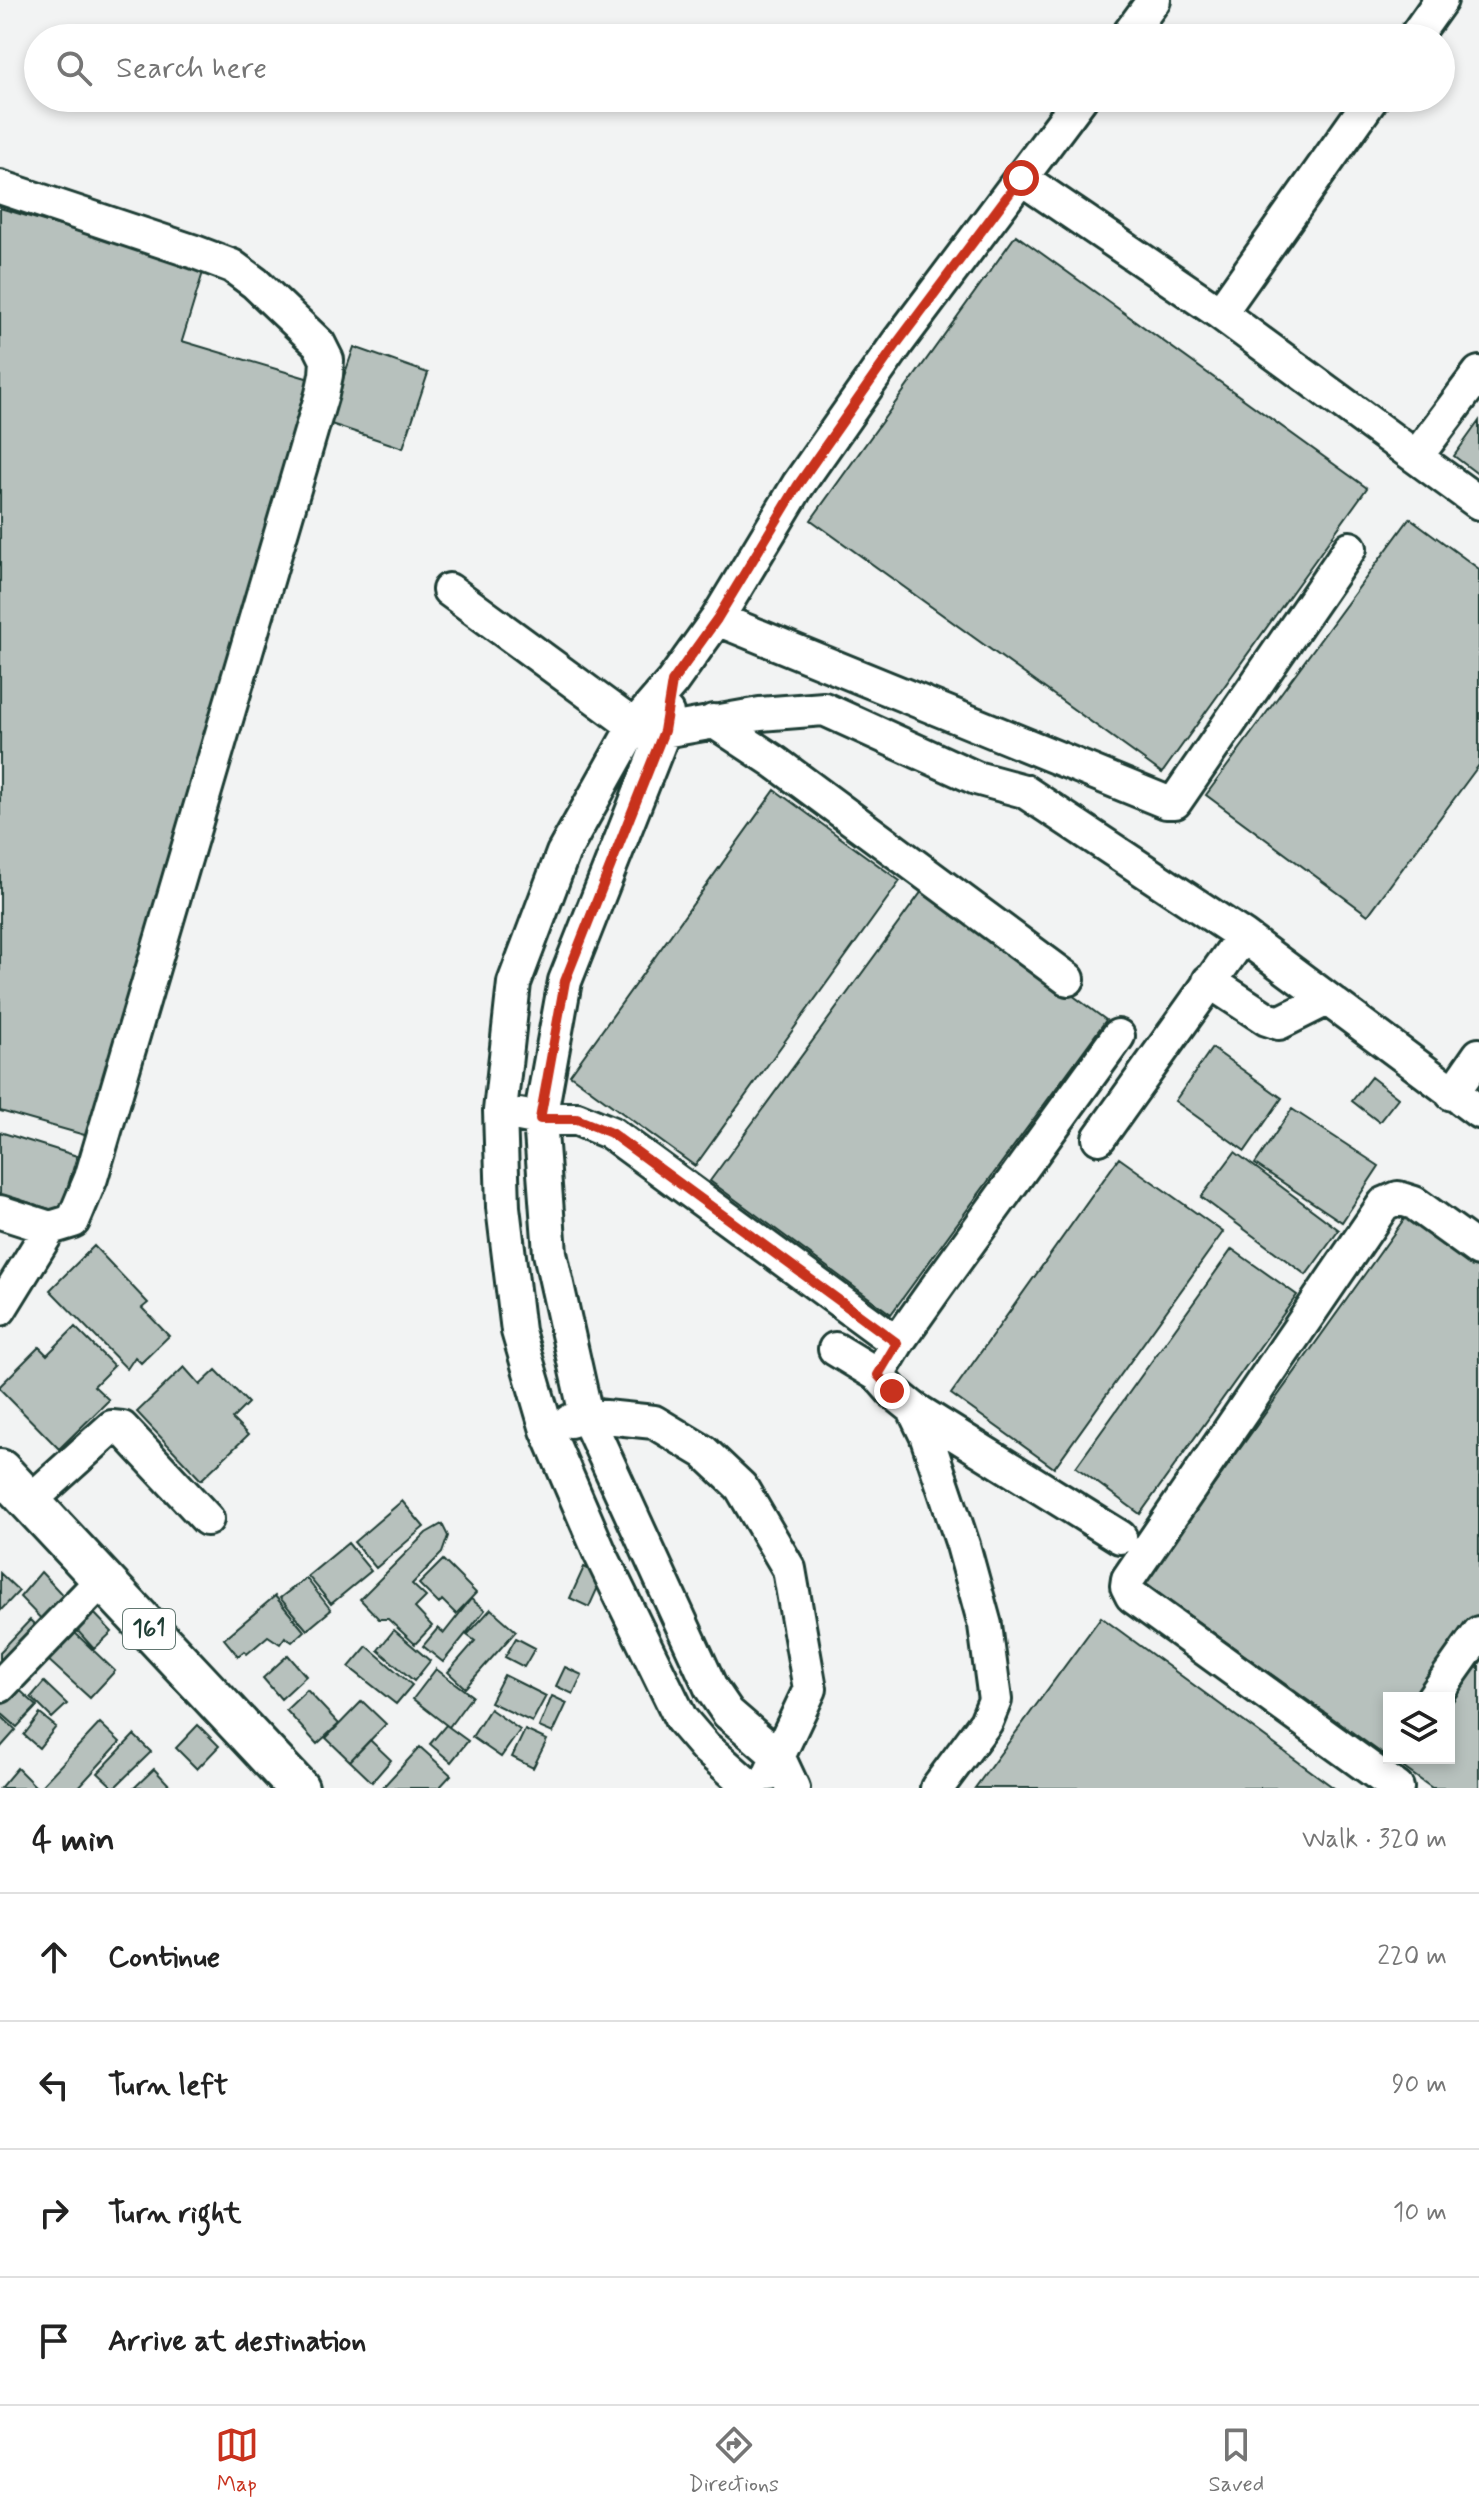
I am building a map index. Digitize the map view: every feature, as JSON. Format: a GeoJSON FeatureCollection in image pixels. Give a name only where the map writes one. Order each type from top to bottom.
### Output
{"type":"FeatureCollection","features":[{"type":"Feature","properties":{"kind":"main road","name":"161"},"geometry":{"type":"LineString","coordinates":[[0,1470],[298,1788]]}},
{"type":"Feature","properties":{"kind":"street"},"geometry":{"type":"LineString","coordinates":[[1136,24],[1154,0]]}},
{"type":"Feature","properties":{"kind":"street"},"geometry":{"type":"LineString","coordinates":[[1424,24],[1441,0]]}},
{"type":"Feature","properties":{"kind":"street"},"geometry":{"type":"LineString","coordinates":[[751,1788],[705,1747],[681,1719],[600,1553],[547,1430],[518,1331],[503,1207],[500,1111],[514,983],[563,853],[649,728],[672,682],[717,619],[798,485],[898,342],[1070,112]]}},
{"type":"Feature","properties":{"kind":"street"},"geometry":{"type":"LineString","coordinates":[[1220,313],[1362,112]]}},
{"type":"Feature","properties":{"kind":"street"},"geometry":{"type":"LineString","coordinates":[[1021,178],[1220,313],[1479,503]]}},
{"type":"Feature","properties":{"kind":"street"},"geometry":{"type":"LineString","coordinates":[[0,187],[232,266],[255,283],[319,344],[327,360],[322,394],[91,1178],[73,1221],[50,1228],[0,1212]]}},
{"type":"Feature","properties":{"kind":"street"},"geometry":{"type":"LineString","coordinates":[[1416,457],[1479,373]]}},
{"type":"Feature","properties":{"kind":"street"},"geometry":{"type":"LineString","coordinates":[[717,619],[1151,797],[1175,802],[1350,548]]}},
{"type":"Feature","properties":{"kind":"street"},"geometry":{"type":"LineString","coordinates":[[449,590],[649,728],[824,709],[976,778],[1024,791],[1243,936],[1479,1112]]}},
{"type":"Feature","properties":{"kind":"street"},"geometry":{"type":"LineString","coordinates":[[713,721],[775,762],[1068,979]]}},
{"type":"Feature","properties":{"kind":"street"},"geometry":{"type":"LineString","coordinates":[[649,728],[565,981],[540,1119],[550,1253],[586,1415],[711,1688],[728,1713],[778,1756],[793,1788]]}},
{"type":"Feature","properties":{"kind":"street"},"geometry":{"type":"LineString","coordinates":[[1099,1138],[1243,936]]}},
{"type":"Feature","properties":{"kind":"street"},"geometry":{"type":"LineString","coordinates":[[1209,981],[1267,1019],[1279,1023],[1327,999]]}},
{"type":"Feature","properties":{"kind":"street"},"geometry":{"type":"LineString","coordinates":[[878,1375],[897,1343],[1118,1036]]}},
{"type":"Feature","properties":{"kind":"street"},"geometry":{"type":"LineString","coordinates":[[1452,1094],[1479,1055]]}},
{"type":"Feature","properties":{"kind":"street"},"geometry":{"type":"LineString","coordinates":[[500,1111],[540,1119],[577,1119],[611,1133],[897,1343]]}},
{"type":"Feature","properties":{"kind":"street"},"geometry":{"type":"LineString","coordinates":[[1388,1773],[1132,1596],[1127,1586],[1128,1579],[1384,1204],[1398,1198],[1414,1203],[1479,1250]]}},
{"type":"Feature","properties":{"kind":"street"},"geometry":{"type":"LineString","coordinates":[[0,1309],[50,1228]]}},
{"type":"Feature","properties":{"kind":"street"},"geometry":{"type":"LineString","coordinates":[[835,1349],[878,1375],[913,1408],[1120,1537]]}},
{"type":"Feature","properties":{"kind":"street"},"geometry":{"type":"LineString","coordinates":[[913,1408],[926,1435],[982,1611],[995,1700],[986,1722],[937,1788]]}},
{"type":"Feature","properties":{"kind":"street"},"geometry":{"type":"LineString","coordinates":[[547,1430],[586,1415],[654,1422],[704,1452],[741,1487],[789,1569],[810,1689],[764,1788]]}},
{"type":"Feature","properties":{"kind":"street"},"geometry":{"type":"LineString","coordinates":[[29,1502],[112,1427],[122,1428],[207,1519]]}},
{"type":"Feature","properties":{"kind":"street"},"geometry":{"type":"LineString","coordinates":[[0,1686],[102,1580]]}},
{"type":"Feature","properties":{"kind":"street"},"geometry":{"type":"LineString","coordinates":[[1437,1692],[1479,1633]]}},
{"type":"Feature","properties":{"kind":"building"},"geometry":{"type":"Polygon","coordinates":[[[0,208],[204,269],[182,341],[313,380],[88,1136],[0,1111],[0,208]]]}},
{"type":"Feature","properties":{"kind":"building"},"geometry":{"type":"Polygon","coordinates":[[[1016,235],[1367,488],[1162,773],[811,520],[1016,235]]]}},
{"type":"Feature","properties":{"kind":"building"},"geometry":{"type":"Polygon","coordinates":[[[354,347],[428,373],[403,448],[328,423],[354,347]]]}},
{"type":"Feature","properties":{"kind":"building"},"geometry":{"type":"Polygon","coordinates":[[[1479,421],[1479,475],[1454,456],[1479,421]]]}},
{"type":"Feature","properties":{"kind":"building"},"geometry":{"type":"Polygon","coordinates":[[[1410,518],[1479,569],[1479,765],[1368,915],[1206,795],[1410,518]]]}},
{"type":"Feature","properties":{"kind":"building"},"geometry":{"type":"Polygon","coordinates":[[[775,790],[900,881],[695,1166],[570,1075],[775,790]]]}},
{"type":"Feature","properties":{"kind":"building"},"geometry":{"type":"Polygon","coordinates":[[[925,887],[1106,1020],[891,1314],[710,1181],[925,887]]]}},
{"type":"Feature","properties":{"kind":"building"},"geometry":{"type":"Polygon","coordinates":[[[1212,1048],[1282,1098],[1245,1151],[1175,1101],[1212,1048]]]}},
{"type":"Feature","properties":{"kind":"building"},"geometry":{"type":"Polygon","coordinates":[[[1371,1077],[1398,1098],[1379,1122],[1352,1101],[1371,1077]]]}},
{"type":"Feature","properties":{"kind":"building"},"geometry":{"type":"Polygon","coordinates":[[[1292,1109],[1379,1166],[1342,1222],[1255,1164],[1292,1109]]]}},
{"type":"Feature","properties":{"kind":"building"},"geometry":{"type":"Polygon","coordinates":[[[0,1132],[77,1156],[60,1212],[0,1194],[0,1132]]]}},
{"type":"Feature","properties":{"kind":"building"},"geometry":{"type":"Polygon","coordinates":[[[1235,1152],[1339,1230],[1306,1275],[1201,1197],[1235,1152]]]}},
{"type":"Feature","properties":{"kind":"building"},"geometry":{"type":"Polygon","coordinates":[[[1119,1158],[1223,1232],[1054,1468],[951,1394],[1119,1158]]]}},
{"type":"Feature","properties":{"kind":"building"},"geometry":{"type":"Polygon","coordinates":[[[1407,1215],[1479,1266],[1479,1622],[1428,1692],[1383,1692],[1383,1754],[1144,1583],[1407,1215]]]}},
{"type":"Feature","properties":{"kind":"building"},"geometry":{"type":"Polygon","coordinates":[[[94,1246],[148,1303],[142,1308],[169,1336],[141,1363],[135,1357],[127,1369],[50,1290],[94,1246]]]}},
{"type":"Feature","properties":{"kind":"building"},"geometry":{"type":"Polygon","coordinates":[[[1232,1249],[1297,1295],[1140,1514],[1076,1467],[1232,1249]]]}},
{"type":"Feature","properties":{"kind":"building"},"geometry":{"type":"Polygon","coordinates":[[[75,1327],[114,1366],[94,1386],[109,1400],[59,1449],[0,1386],[39,1347],[47,1355],[75,1327]]]}},
{"type":"Feature","properties":{"kind":"building"},"geometry":{"type":"Polygon","coordinates":[[[184,1367],[200,1385],[216,1370],[248,1403],[232,1419],[248,1435],[201,1480],[137,1412],[184,1367]]]}},
{"type":"Feature","properties":{"kind":"building"},"geometry":{"type":"Polygon","coordinates":[[[402,1501],[424,1527],[376,1568],[354,1542],[402,1501]]]}},
{"type":"Feature","properties":{"kind":"building"},"geometry":{"type":"Polygon","coordinates":[[[442,1524],[448,1536],[442,1553],[412,1584],[426,1597],[415,1608],[432,1626],[415,1644],[388,1619],[379,1619],[360,1599],[426,1533],[442,1524]]]}},
{"type":"Feature","properties":{"kind":"building"},"geometry":{"type":"Polygon","coordinates":[[[348,1543],[371,1571],[331,1604],[308,1576],[348,1543]]]}},
{"type":"Feature","properties":{"kind":"building"},"geometry":{"type":"Polygon","coordinates":[[[443,1560],[476,1593],[456,1614],[442,1600],[439,1604],[419,1584],[443,1560]]]}},
{"type":"Feature","properties":{"kind":"building"},"geometry":{"type":"Polygon","coordinates":[[[584,1567],[603,1576],[589,1607],[570,1598],[584,1567]]]}},
{"type":"Feature","properties":{"kind":"building"},"geometry":{"type":"Polygon","coordinates":[[[41,1572],[70,1603],[48,1626],[20,1597],[41,1572]]]}},
{"type":"Feature","properties":{"kind":"building"},"geometry":{"type":"Polygon","coordinates":[[[0,1573],[19,1591],[0,1611],[0,1573]]]}},
{"type":"Feature","properties":{"kind":"building"},"geometry":{"type":"Polygon","coordinates":[[[306,1578],[331,1610],[307,1630],[280,1598],[306,1578]]]}},
{"type":"Feature","properties":{"kind":"building"},"geometry":{"type":"Polygon","coordinates":[[[275,1596],[304,1631],[292,1642],[285,1637],[280,1644],[268,1636],[247,1654],[244,1651],[238,1656],[224,1639],[275,1596]]]}},
{"type":"Feature","properties":{"kind":"building"},"geometry":{"type":"Polygon","coordinates":[[[471,1599],[485,1610],[443,1662],[423,1646],[438,1628],[444,1633],[471,1599]]]}},
{"type":"Feature","properties":{"kind":"building"},"geometry":{"type":"Polygon","coordinates":[[[491,1609],[516,1631],[465,1688],[448,1672],[475,1641],[467,1635],[491,1609]]]}},
{"type":"Feature","properties":{"kind":"building"},"geometry":{"type":"Polygon","coordinates":[[[93,1612],[112,1632],[94,1649],[76,1629],[93,1612]]]}},
{"type":"Feature","properties":{"kind":"building"},"geometry":{"type":"Polygon","coordinates":[[[1101,1617],[1334,1788],[975,1788],[1101,1617]]]}},
{"type":"Feature","properties":{"kind":"building"},"geometry":{"type":"Polygon","coordinates":[[[30,1620],[43,1633],[0,1681],[0,1652],[30,1620]]]}},
{"type":"Feature","properties":{"kind":"building"},"geometry":{"type":"Polygon","coordinates":[[[72,1630],[115,1671],[90,1698],[46,1658],[72,1630]]]}},
{"type":"Feature","properties":{"kind":"building"},"geometry":{"type":"Polygon","coordinates":[[[394,1630],[430,1661],[414,1681],[378,1650],[394,1630]]]}},
{"type":"Feature","properties":{"kind":"building"},"geometry":{"type":"Polygon","coordinates":[[[516,1638],[535,1648],[524,1667],[505,1657],[516,1638]]]}},
{"type":"Feature","properties":{"kind":"building"},"geometry":{"type":"Polygon","coordinates":[[[367,1646],[412,1685],[396,1704],[349,1667],[367,1646]]]}},
{"type":"Feature","properties":{"kind":"building"},"geometry":{"type":"Polygon","coordinates":[[[288,1655],[306,1676],[281,1699],[263,1678],[288,1655]]]}},
{"type":"Feature","properties":{"kind":"building"},"geometry":{"type":"Polygon","coordinates":[[[1479,1662],[1479,1788],[1432,1788],[1404,1768],[1406,1764],[1455,1764],[1455,1696],[1479,1662]]]}},
{"type":"Feature","properties":{"kind":"building"},"geometry":{"type":"Polygon","coordinates":[[[565,1667],[582,1675],[573,1694],[556,1686],[565,1667]]]}},
{"type":"Feature","properties":{"kind":"building"},"geometry":{"type":"Polygon","coordinates":[[[436,1669],[472,1696],[449,1727],[413,1699],[436,1669]]]}},
{"type":"Feature","properties":{"kind":"building"},"geometry":{"type":"Polygon","coordinates":[[[504,1675],[546,1696],[532,1722],[490,1702],[504,1675]]]}},
{"type":"Feature","properties":{"kind":"building"},"geometry":{"type":"Polygon","coordinates":[[[44,1682],[67,1704],[52,1718],[31,1697],[44,1682]]]}},
{"type":"Feature","properties":{"kind":"building"},"geometry":{"type":"Polygon","coordinates":[[[12,1683],[37,1706],[17,1727],[0,1712],[0,1697],[12,1683]]]}},
{"type":"Feature","properties":{"kind":"building"},"geometry":{"type":"Polygon","coordinates":[[[307,1690],[339,1724],[317,1744],[286,1710],[307,1690]]]}},
{"type":"Feature","properties":{"kind":"building"},"geometry":{"type":"Polygon","coordinates":[[[552,1696],[567,1703],[553,1733],[539,1727],[552,1696]]]}},
{"type":"Feature","properties":{"kind":"building"},"geometry":{"type":"Polygon","coordinates":[[[362,1701],[386,1724],[350,1761],[326,1738],[362,1701]]]}},
{"type":"Feature","properties":{"kind":"building"},"geometry":{"type":"Polygon","coordinates":[[[490,1709],[520,1730],[501,1757],[472,1737],[490,1709]]]}},
{"type":"Feature","properties":{"kind":"building"},"geometry":{"type":"Polygon","coordinates":[[[40,1714],[56,1727],[39,1748],[24,1735],[40,1714]]]}},
{"type":"Feature","properties":{"kind":"building"},"geometry":{"type":"Polygon","coordinates":[[[0,1715],[16,1730],[0,1748],[0,1715]]]}},
{"type":"Feature","properties":{"kind":"building"},"geometry":{"type":"Polygon","coordinates":[[[100,1723],[120,1742],[78,1788],[46,1788],[42,1785],[100,1723]]]}},
{"type":"Feature","properties":{"kind":"building"},"geometry":{"type":"Polygon","coordinates":[[[198,1725],[219,1746],[197,1769],[176,1748],[198,1725]]]}},
{"type":"Feature","properties":{"kind":"building"},"geometry":{"type":"Polygon","coordinates":[[[446,1725],[468,1741],[451,1762],[430,1744],[446,1725]]]}},
{"type":"Feature","properties":{"kind":"building"},"geometry":{"type":"Polygon","coordinates":[[[525,1730],[547,1740],[533,1768],[512,1757],[525,1730]]]}},
{"type":"Feature","properties":{"kind":"building"},"geometry":{"type":"Polygon","coordinates":[[[134,1735],[151,1752],[114,1788],[98,1773],[134,1735]]]}},
{"type":"Feature","properties":{"kind":"building"},"geometry":{"type":"Polygon","coordinates":[[[370,1740],[391,1760],[372,1782],[350,1761],[370,1740]]]}},
{"type":"Feature","properties":{"kind":"building"},"geometry":{"type":"Polygon","coordinates":[[[420,1747],[451,1775],[439,1788],[382,1788],[420,1747]]]}},
{"type":"Feature","properties":{"kind":"building"},"geometry":{"type":"Polygon","coordinates":[[[17,1768],[37,1788],[0,1788],[17,1768]]]}},
{"type":"Feature","properties":{"kind":"building"},"geometry":{"type":"Polygon","coordinates":[[[154,1769],[172,1788],[134,1788],[154,1769]]]}},
{"type":"Feature","properties":{"kind":"route"},"geometry":{"type":"LineString","coordinates":[[892,1391],[878,1375],[897,1343],[611,1133],[577,1119],[540,1119],[565,981],[664,731],[672,682],[717,619],[798,485],[898,342],[1021,178]]}}]}
